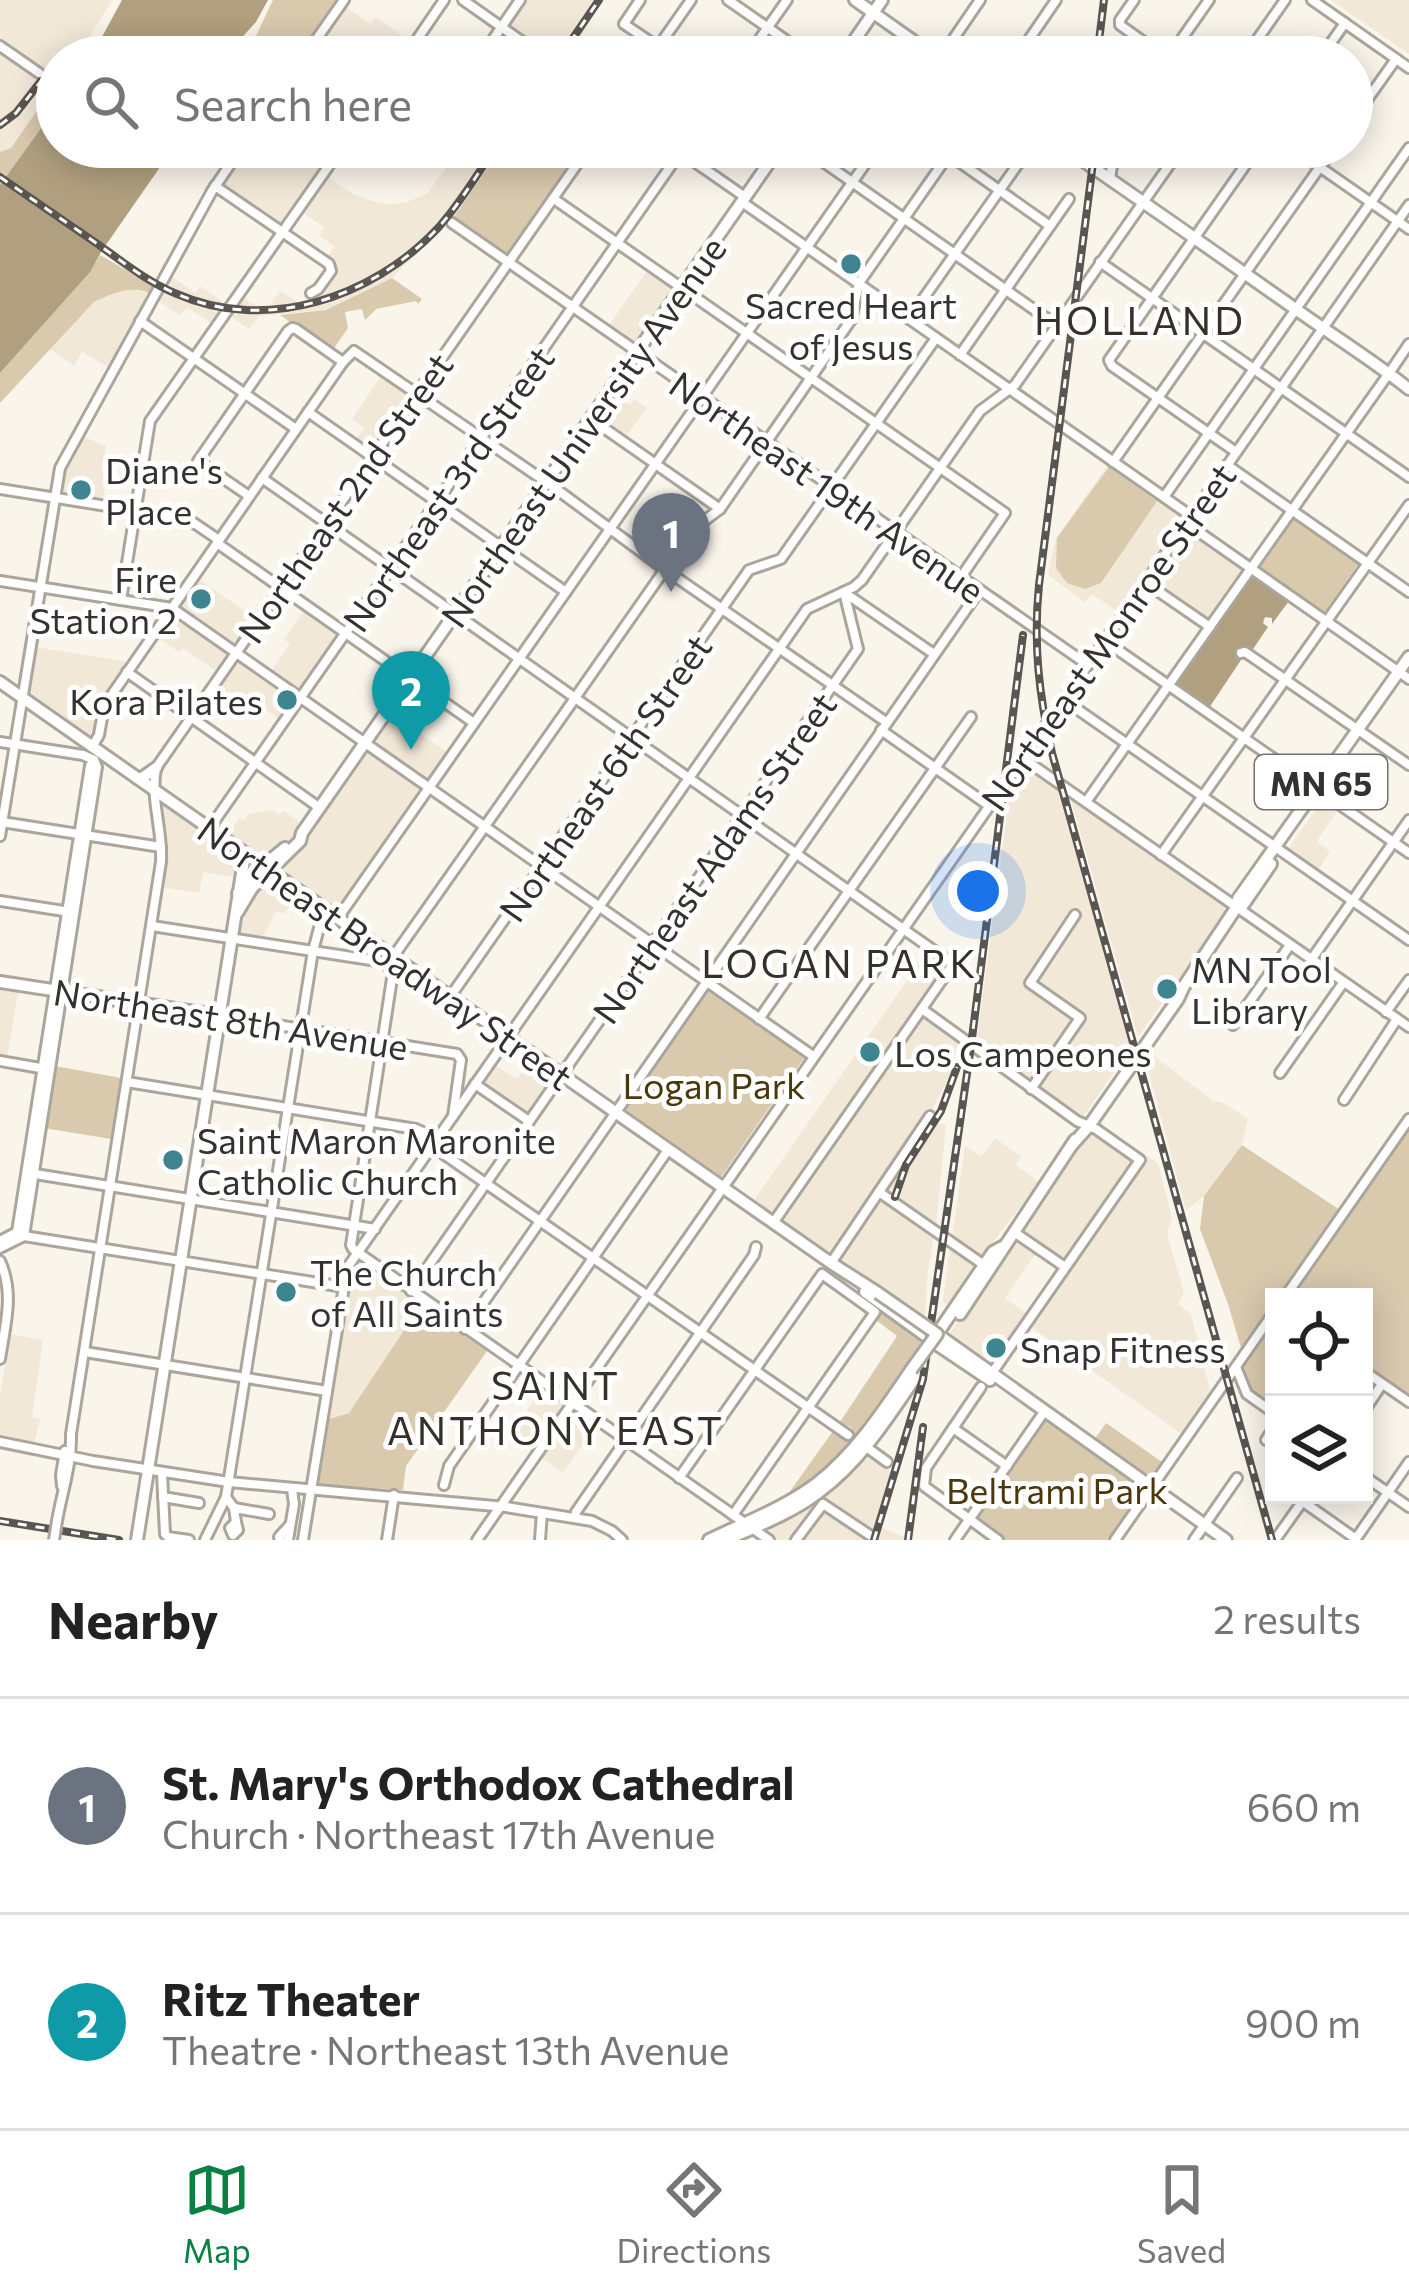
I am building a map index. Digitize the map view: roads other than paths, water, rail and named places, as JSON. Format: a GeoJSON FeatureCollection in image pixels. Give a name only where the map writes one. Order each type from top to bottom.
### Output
{"type":"FeatureCollection","features":[{"type":"Feature","properties":{"kind":"main road"},"geometry":{"type":"LineString","coordinates":[[855,0],[907,36]]}},
{"type":"Feature","properties":{"kind":"main road"},"geometry":{"type":"LineString","coordinates":[[858,36],[882,0]]}},
{"type":"Feature","properties":{"kind":"main road","name":"Northeast University Avenue"},"geometry":{"type":"LineString","coordinates":[[237,913],[248,892],[320,808],[766,168]]}},
{"type":"Feature","properties":{"kind":"main road"},"geometry":{"type":"LineString","coordinates":[[1095,168],[1407,387]]}},
{"type":"Feature","properties":{"kind":"main road","name":"MN 65"},"geometry":{"type":"LineString","coordinates":[[709,1540],[817,1483],[914,1373],[1178,999],[1238,898],[1405,673],[1409,657]]}},
{"type":"Feature","properties":{"kind":"main road","name":"Northeast Broadway Street"},"geometry":{"type":"LineString","coordinates":[[0,682],[93,753],[137,778],[338,918],[391,962],[450,997],[831,1263],[876,1301],[1042,1410]]}},
{"type":"Feature","properties":{"kind":"main road"},"geometry":{"type":"LineString","coordinates":[[137,778],[156,768]]}},
{"type":"Feature","properties":{"kind":"main road"},"geometry":{"type":"LineString","coordinates":[[137,1538],[156,1472],[165,1366],[245,854]]}},
{"type":"Feature","properties":{"kind":"main road","name":"Northeast University Avenue"},"geometry":{"type":"LineString","coordinates":[[237,896],[242,886],[267,869]]}},
{"type":"Feature","properties":{"kind":"main road","name":"Northeast 8th Avenue"},"geometry":{"type":"LineString","coordinates":[[0,982],[220,1016]]}},
{"type":"Feature","properties":{"kind":"main road","name":"Northeast Broadway Street"},"geometry":{"type":"LineString","coordinates":[[961,1356],[992,1373],[1226,1540]]}},
{"type":"Feature","properties":{"kind":"main road","name":"MN 65"},"geometry":{"type":"LineString","coordinates":[[726,1540],[743,1522],[777,1516],[823,1490],[857,1441]]}},
{"type":"Feature","properties":{"kind":"main road"},"geometry":{"type":"LineString","coordinates":[[769,1540],[766,1526],[777,1516]]}},
{"type":"Feature","properties":{"kind":"street"},"geometry":{"type":"LineString","coordinates":[[319,36],[344,0]]}},
{"type":"Feature","properties":{"kind":"street"},"geometry":{"type":"LineString","coordinates":[[419,36],[444,0]]}},
{"type":"Feature","properties":{"kind":"street"},"geometry":{"type":"LineString","coordinates":[[463,0],[515,36]]}},
{"type":"Feature","properties":{"kind":"street"},"geometry":{"type":"LineString","coordinates":[[496,36],[520,0]]}},
{"type":"Feature","properties":{"kind":"street"},"geometry":{"type":"LineString","coordinates":[[640,0],[624,23],[642,36]]}},
{"type":"Feature","properties":{"kind":"street"},"geometry":{"type":"LineString","coordinates":[[666,36],[692,0]]}},
{"type":"Feature","properties":{"kind":"street"},"geometry":{"type":"LineString","coordinates":[[728,0],[781,36]]}},
{"type":"Feature","properties":{"kind":"street"},"geometry":{"type":"LineString","coordinates":[[762,36],[787,0]]}},
{"type":"Feature","properties":{"kind":"street"},"geometry":{"type":"LineString","coordinates":[[953,36],[980,0]]}},
{"type":"Feature","properties":{"kind":"street"},"geometry":{"type":"LineString","coordinates":[[1032,36],[1057,0]]}},
{"type":"Feature","properties":{"kind":"street"},"geometry":{"type":"LineString","coordinates":[[1133,0],[1120,23],[1136,36]]}},
{"type":"Feature","properties":{"kind":"street"},"geometry":{"type":"LineString","coordinates":[[1182,36],[1209,0]]}},
{"type":"Feature","properties":{"kind":"street"},"geometry":{"type":"LineString","coordinates":[[1260,36],[1285,0]]}},
{"type":"Feature","properties":{"kind":"street"},"geometry":{"type":"LineString","coordinates":[[1312,0],[1363,36]]}},
{"type":"Feature","properties":{"kind":"street"},"geometry":{"type":"LineString","coordinates":[[1336,36],[1345,23]]}},
{"type":"Feature","properties":{"kind":"street"},"geometry":{"type":"LineString","coordinates":[[1373,43],[1409,68]]}},
{"type":"Feature","properties":{"kind":"street"},"geometry":{"type":"LineString","coordinates":[[0,46],[36,72]]}},
{"type":"Feature","properties":{"kind":"street"},"geometry":{"type":"LineString","coordinates":[[1373,91],[1396,59]]}},
{"type":"Feature","properties":{"kind":"street"},"geometry":{"type":"LineString","coordinates":[[1164,497],[1409,148]]}},
{"type":"Feature","properties":{"kind":"street"},"geometry":{"type":"LineString","coordinates":[[0,836],[59,468],[227,168]]}},
{"type":"Feature","properties":{"kind":"street"},"geometry":{"type":"LineString","coordinates":[[121,600],[148,424],[327,168]]}},
{"type":"Feature","properties":{"kind":"street","name":"Northeast 2nd Street"},"geometry":{"type":"LineString","coordinates":[[54,1540],[152,926],[162,847],[154,790],[156,768],[575,168]]}},
{"type":"Feature","properties":{"kind":"street","name":"Northeast 3rd Street"},"geometry":{"type":"LineString","coordinates":[[209,829],[667,168]]}},
{"type":"Feature","properties":{"kind":"street"},"geometry":{"type":"LineString","coordinates":[[703,168],[807,247],[1164,497],[1251,568],[1405,673]]}},
{"type":"Feature","properties":{"kind":"street"},"geometry":{"type":"LineString","coordinates":[[831,168],[1056,326]]}},
{"type":"Feature","properties":{"kind":"street"},"geometry":{"type":"LineString","coordinates":[[338,918],[862,168]]}},
{"type":"Feature","properties":{"kind":"street"},"geometry":{"type":"LineString","coordinates":[[769,1540],[351,1245],[391,962],[664,569],[692,530],[721,508],[853,318],[859,283],[939,168]]}},
{"type":"Feature","properties":{"kind":"street"},"geometry":{"type":"LineString","coordinates":[[972,168],[1050,226]]}},
{"type":"Feature","properties":{"kind":"street"},"geometry":{"type":"LineString","coordinates":[[908,319],[1015,168]]}},
{"type":"Feature","properties":{"kind":"street"},"geometry":{"type":"LineString","coordinates":[[1110,178],[1112,168]]}},
{"type":"Feature","properties":{"kind":"street"},"geometry":{"type":"LineString","coordinates":[[303,1540],[347,1268],[807,609],[862,580],[980,411],[1015,385],[1167,168]]}},
{"type":"Feature","properties":{"kind":"street"},"geometry":{"type":"LineString","coordinates":[[1236,452],[1109,362],[1243,168]]}},
{"type":"Feature","properties":{"kind":"street"},"geometry":{"type":"LineString","coordinates":[[1113,462],[1319,168]]}},
{"type":"Feature","properties":{"kind":"street"},"geometry":{"type":"LineString","coordinates":[[1323,168],[1409,229]]}},
{"type":"Feature","properties":{"kind":"street"},"geometry":{"type":"LineString","coordinates":[[215,186],[331,267],[311,293]]}},
{"type":"Feature","properties":{"kind":"street"},"geometry":{"type":"LineString","coordinates":[[554,199],[1005,513],[961,578]]}},
{"type":"Feature","properties":{"kind":"street"},"geometry":{"type":"LineString","coordinates":[[960,355],[1069,199]]}},
{"type":"Feature","properties":{"kind":"street","name":"Northeast Monroe Street"},"geometry":{"type":"LineString","coordinates":[[477,1540],[1409,205]]}},
{"type":"Feature","properties":{"kind":"street","name":"Northeast 19th Avenue"},"geometry":{"type":"LineString","coordinates":[[452,223],[1088,665]]}},
{"type":"Feature","properties":{"kind":"street"},"geometry":{"type":"LineString","coordinates":[[1100,262],[1409,477]]}},
{"type":"Feature","properties":{"kind":"street"},"geometry":{"type":"LineString","coordinates":[[140,321],[296,429]]}},
{"type":"Feature","properties":{"kind":"street"},"geometry":{"type":"LineString","coordinates":[[249,496],[199,461],[245,394],[292,328],[343,362]]}},
{"type":"Feature","properties":{"kind":"street","name":"Northeast 6th Street"},"geometry":{"type":"LineString","coordinates":[[450,997],[749,570],[781,559],[936,338]]}},
{"type":"Feature","properties":{"kind":"street"},"geometry":{"type":"LineString","coordinates":[[1086,802],[1409,344]]}},
{"type":"Feature","properties":{"kind":"street"},"geometry":{"type":"LineString","coordinates":[[21,1234],[90,766],[104,706],[354,351],[547,482],[988,805]]}},
{"type":"Feature","properties":{"kind":"street"},"geometry":{"type":"LineString","coordinates":[[308,412],[566,592]]}},
{"type":"Feature","properties":{"kind":"street"},"geometry":{"type":"LineString","coordinates":[[591,419],[721,508]]}},
{"type":"Feature","properties":{"kind":"street"},"geometry":{"type":"LineString","coordinates":[[1227,465],[1409,592]]}},
{"type":"Feature","properties":{"kind":"street"},"geometry":{"type":"LineString","coordinates":[[262,478],[953,964],[773,1223]]}},
{"type":"Feature","properties":{"kind":"street"},"geometry":{"type":"LineString","coordinates":[[0,488],[188,519],[474,723]]}},
{"type":"Feature","properties":{"kind":"street"},"geometry":{"type":"LineString","coordinates":[[1161,855],[1409,505]]}},
{"type":"Feature","properties":{"kind":"street"},"geometry":{"type":"LineString","coordinates":[[0,581],[172,608],[813,1057]]}},
{"type":"Feature","properties":{"kind":"street"},"geometry":{"type":"LineString","coordinates":[[1146,583],[1210,627]]}},
{"type":"Feature","properties":{"kind":"street"},"geometry":{"type":"LineString","coordinates":[[465,1329],[979,590]]}},
{"type":"Feature","properties":{"kind":"street"},"geometry":{"type":"LineString","coordinates":[[844,592],[934,655]]}},
{"type":"Feature","properties":{"kind":"street","name":"Northeast Adams Street"},"geometry":{"type":"LineString","coordinates":[[411,1291],[859,644],[844,592]]}},
{"type":"Feature","properties":{"kind":"street"},"geometry":{"type":"LineString","coordinates":[[1105,641],[1409,853]]}},
{"type":"Feature","properties":{"kind":"street"},"geometry":{"type":"LineString","coordinates":[[1241,653],[1409,765]]}},
{"type":"Feature","properties":{"kind":"street"},"geometry":{"type":"LineString","coordinates":[[127,673],[320,808]]}},
{"type":"Feature","properties":{"kind":"street"},"geometry":{"type":"LineString","coordinates":[[1064,700],[1409,940]]}},
{"type":"Feature","properties":{"kind":"street"},"geometry":{"type":"LineString","coordinates":[[759,1019],[971,717]]}},
{"type":"Feature","properties":{"kind":"street"},"geometry":{"type":"LineString","coordinates":[[0,742],[93,753]]}},
{"type":"Feature","properties":{"kind":"street"},"geometry":{"type":"LineString","coordinates":[[1022,757],[1409,1027]]}},
{"type":"Feature","properties":{"kind":"street"},"geometry":{"type":"LineString","coordinates":[[1311,960],[1409,820]]}},
{"type":"Feature","properties":{"kind":"street"},"geometry":{"type":"LineString","coordinates":[[2,822],[162,847]]}},
{"type":"Feature","properties":{"kind":"street"},"geometry":{"type":"LineString","coordinates":[[0,902],[71,912]]}},
{"type":"Feature","properties":{"kind":"street"},"geometry":{"type":"LineString","coordinates":[[1031,1088],[1080,1018],[1030,983],[1075,915]]}},
{"type":"Feature","properties":{"kind":"street"},"geometry":{"type":"LineString","coordinates":[[152,926],[391,962]]}},
{"type":"Feature","properties":{"kind":"street"},"geometry":{"type":"LineString","coordinates":[[205,1540],[229,1482],[319,928]]}},
{"type":"Feature","properties":{"kind":"street"},"geometry":{"type":"LineString","coordinates":[[1233,1025],[1290,945]]}},
{"type":"Feature","properties":{"kind":"street"},"geometry":{"type":"LineString","coordinates":[[1387,1012],[1409,980]]}},
{"type":"Feature","properties":{"kind":"street"},"geometry":{"type":"LineString","coordinates":[[1280,1073],[1342,983]]}},
{"type":"Feature","properties":{"kind":"street"},"geometry":{"type":"LineString","coordinates":[[922,1009],[1140,1160],[992,1373]]}},
{"type":"Feature","properties":{"kind":"street","name":"Northeast 8th Avenue"},"geometry":{"type":"LineString","coordinates":[[220,1016],[457,1054],[453,1117]]}},
{"type":"Feature","properties":{"kind":"street"},"geometry":{"type":"LineString","coordinates":[[1344,1100],[1397,1019]]}},
{"type":"Feature","properties":{"kind":"street"},"geometry":{"type":"LineString","coordinates":[[0,1061],[46,1069]]}},
{"type":"Feature","properties":{"kind":"street"},"geometry":{"type":"LineString","coordinates":[[127,1082],[416,1129],[485,1183],[887,1462]]}},
{"type":"Feature","properties":{"kind":"street"},"geometry":{"type":"LineString","coordinates":[[476,1084],[529,1121]]}},
{"type":"Feature","properties":{"kind":"street"},"geometry":{"type":"LineString","coordinates":[[831,1263],[930,1116]]}},
{"type":"Feature","properties":{"kind":"street"},"geometry":{"type":"LineString","coordinates":[[1291,1288],[1409,1119]]}},
{"type":"Feature","properties":{"kind":"street"},"geometry":{"type":"LineString","coordinates":[[444,1485],[449,1466],[668,1150]]}},
{"type":"Feature","properties":{"kind":"street"},"geometry":{"type":"LineString","coordinates":[[30,1173],[375,1229]]}},
{"type":"Feature","properties":{"kind":"street"},"geometry":{"type":"LineString","coordinates":[[879,1192],[982,1272]]}},
{"type":"Feature","properties":{"kind":"street"},"geometry":{"type":"LineString","coordinates":[[1013,1231],[1065,1267]]}},
{"type":"Feature","properties":{"kind":"street"},"geometry":{"type":"LineString","coordinates":[[0,1245],[21,1234],[344,1287]]}},
{"type":"Feature","properties":{"kind":"street"},"geometry":{"type":"LineString","coordinates":[[575,1518],[756,1247]]}},
{"type":"Feature","properties":{"kind":"street"},"geometry":{"type":"LineString","coordinates":[[0,1261],[8,1286],[0,1358]]}},
{"type":"Feature","properties":{"kind":"street"},"geometry":{"type":"LineString","coordinates":[[680,1478],[822,1274],[876,1301],[743,1522]]}},
{"type":"Feature","properties":{"kind":"street"},"geometry":{"type":"LineString","coordinates":[[1114,1540],[1265,1325]]}},
{"type":"Feature","properties":{"kind":"street"},"geometry":{"type":"LineString","coordinates":[[85,1352],[327,1391]]}},
{"type":"Feature","properties":{"kind":"street"},"geometry":{"type":"LineString","coordinates":[[1236,1367],[1247,1394],[1265,1407]]}},
{"type":"Feature","properties":{"kind":"street"},"geometry":{"type":"LineString","coordinates":[[1373,1378],[1409,1402]]}},
{"type":"Feature","properties":{"kind":"street"},"geometry":{"type":"LineString","coordinates":[[1373,1398],[1382,1384]]}},
{"type":"Feature","properties":{"kind":"street"},"geometry":{"type":"LineString","coordinates":[[981,1388],[926,1468],[926,1490],[998,1540]]}},
{"type":"Feature","properties":{"kind":"street"},"geometry":{"type":"LineString","coordinates":[[955,1540],[1042,1410]]}},
{"type":"Feature","properties":{"kind":"street"},"geometry":{"type":"LineString","coordinates":[[953,1428],[1006,1466]]}},
{"type":"Feature","properties":{"kind":"street"},"geometry":{"type":"LineString","coordinates":[[0,1442],[229,1482],[500,1506],[600,1524],[622,1540]]}},
{"type":"Feature","properties":{"kind":"street"},"geometry":{"type":"LineString","coordinates":[[1311,1504],[1355,1539],[1409,1462]]}},
{"type":"Feature","properties":{"kind":"street"},"geometry":{"type":"LineString","coordinates":[[156,1472],[166,1536],[189,1540]]}},
{"type":"Feature","properties":{"kind":"street"},"geometry":{"type":"LineString","coordinates":[[1194,1540],[1238,1478]]}},
{"type":"Feature","properties":{"kind":"street"},"geometry":{"type":"LineString","coordinates":[[1373,1482],[1409,1507]]}},
{"type":"Feature","properties":{"kind":"street"},"geometry":{"type":"LineString","coordinates":[[284,1540],[279,1538],[290,1525],[292,1489]]}},
{"type":"Feature","properties":{"kind":"street"},"geometry":{"type":"LineString","coordinates":[[387,1540],[394,1495]]}},
{"type":"Feature","properties":{"kind":"street"},"geometry":{"type":"LineString","coordinates":[[163,1497],[200,1503]]}},
{"type":"Feature","properties":{"kind":"street"},"geometry":{"type":"LineString","coordinates":[[226,1497],[236,1522]]}},
{"type":"Feature","properties":{"kind":"street"},"geometry":{"type":"LineString","coordinates":[[796,1540],[823,1504],[872,1536]]}},
{"type":"Feature","properties":{"kind":"street"},"geometry":{"type":"LineString","coordinates":[[1275,1540],[1300,1504]]}},
{"type":"Feature","properties":{"kind":"street"},"geometry":{"type":"LineString","coordinates":[[234,1508],[269,1514]]}},
{"type":"Feature","properties":{"kind":"street"},"geometry":{"type":"LineString","coordinates":[[540,1540],[542,1513]]}},
{"type":"Feature","properties":{"kind":"railway"},"geometry":{"type":"LineString","coordinates":[[574,36],[599,0]]}},
{"type":"Feature","properties":{"kind":"railway"},"geometry":{"type":"LineString","coordinates":[[1100,36],[1104,0]]}},
{"type":"Feature","properties":{"kind":"railway"},"geometry":{"type":"LineString","coordinates":[[0,125],[36,87]]}},
{"type":"Feature","properties":{"kind":"railway"},"geometry":{"type":"LineString","coordinates":[[0,177],[166,289],[211,305],[246,310],[316,302],[381,274],[437,229],[482,168]]}},
{"type":"Feature","properties":{"kind":"railway"},"geometry":{"type":"LineString","coordinates":[[1092,168],[1039,585],[1041,690],[1052,753],[1272,1540]]}},
{"type":"Feature","properties":{"kind":"railway"},"geometry":{"type":"LineString","coordinates":[[874,1540],[923,1379],[1023,635]]}},
{"type":"Feature","properties":{"kind":"railway"},"geometry":{"type":"LineString","coordinates":[[895,1197],[906,1165],[941,1111],[957,1067]]}},
{"type":"Feature","properties":{"kind":"railway"},"geometry":{"type":"LineString","coordinates":[[908,1540],[923,1427]]}},
{"type":"Feature","properties":{"kind":"railway"},"geometry":{"type":"LineString","coordinates":[[0,1521],[119,1540]]}},
{"type":"Feature","properties":{"kind":"place","name":"Sacred Heart of Jesus"},"geometry":{"type":"Point","coordinates":[851,264]}},
{"type":"Feature","properties":{"kind":"place","name":"Diane's Place"},"geometry":{"type":"Point","coordinates":[81,490]}},
{"type":"Feature","properties":{"kind":"place","name":"St. Mary's Orthodox Cathedral"},"geometry":{"type":"Point","coordinates":[671,592]}},
{"type":"Feature","properties":{"kind":"place","name":"Fire Station 2"},"geometry":{"type":"Point","coordinates":[201,599]}},
{"type":"Feature","properties":{"kind":"place","name":"Kora Pilates"},"geometry":{"type":"Point","coordinates":[287,700]}},
{"type":"Feature","properties":{"kind":"place","name":"Ritz Theater"},"geometry":{"type":"Point","coordinates":[411,750]}},
{"type":"Feature","properties":{"kind":"place","name":"MN Tool Library"},"geometry":{"type":"Point","coordinates":[1167,989]}},
{"type":"Feature","properties":{"kind":"place","name":"Los Campeones"},"geometry":{"type":"Point","coordinates":[870,1052]}},
{"type":"Feature","properties":{"kind":"place","name":"Saint Maron Maronite Catholic Church"},"geometry":{"type":"Point","coordinates":[173,1160]}},
{"type":"Feature","properties":{"kind":"place","name":"The Church of All Saints"},"geometry":{"type":"Point","coordinates":[286,1292]}},
{"type":"Feature","properties":{"kind":"place","name":"Snap Fitness"},"geometry":{"type":"Point","coordinates":[996,1348]}},
{"type":"Feature","properties":{"kind":"district","name":"HOLLAND"},"geometry":{"type":"Point","coordinates":[1140,319]}},
{"type":"Feature","properties":{"kind":"district","name":"LOGAN PARK"},"geometry":{"type":"Point","coordinates":[840,962]}},
{"type":"Feature","properties":{"kind":"district","name":"SAINT ANTHONY EAST"},"geometry":{"type":"Point","coordinates":[556,1406]}},
{"type":"Feature","properties":{"kind":"park label","name":"Logan Park"},"geometry":{"type":"Point","coordinates":[714,1084]}},
{"type":"Feature","properties":{"kind":"park label","name":"Beltrami Park"},"geometry":{"type":"Point","coordinates":[1057,1489]}}]}
